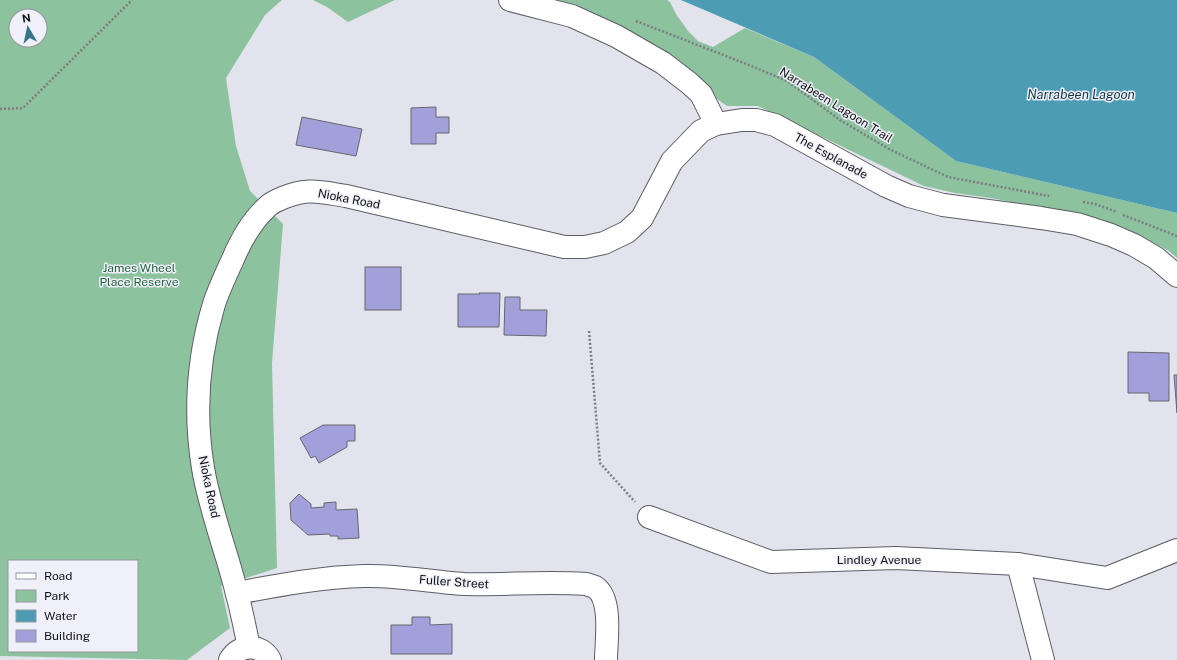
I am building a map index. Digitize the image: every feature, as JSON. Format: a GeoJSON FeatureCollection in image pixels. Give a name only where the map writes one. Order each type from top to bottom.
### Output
{"type":"FeatureCollection","features":[{"type":"Feature","properties":{"kind":"street"},"geometry":{"type":"LineString","coordinates":[[510,0],[572,16],[616,36],[663,63],[701,94],[716,124]]}},
{"type":"Feature","properties":{"kind":"street","name":"The Esplanade"},"geometry":{"type":"LineString","coordinates":[[716,124],[742,120],[756,120],[775,126],[886,186],[909,196],[943,205],[1078,224],[1111,235],[1134,245],[1156,258],[1177,276]]}},
{"type":"Feature","properties":{"kind":"street","name":"Nioka Road"},"geometry":{"type":"LineString","coordinates":[[248,647],[237,593],[218,532],[203,469],[197,419],[199,382],[204,342],[214,303],[235,253],[249,228],[268,205],[286,197],[304,192],[323,192],[346,196],[564,247],[585,247],[604,243],[627,232],[642,218],[672,161],[701,131],[716,124]]}},
{"type":"Feature","properties":{"kind":"street","name":"Lindley Avenue"},"geometry":{"type":"LineString","coordinates":[[649,517],[771,562],[896,558],[1018,564],[1107,578],[1177,550]]}},
{"type":"Feature","properties":{"kind":"street"},"geometry":{"type":"LineString","coordinates":[[1018,564],[1043,660]]}},
{"type":"Feature","properties":{"kind":"street","name":"Fuller Street"},"geometry":{"type":"LineString","coordinates":[[237,593],[298,583],[364,576],[396,576],[431,582],[464,584],[586,584],[594,587],[599,592],[606,605],[606,660]]}},
{"type":"Feature","properties":{"kind":"street"},"geometry":{"type":"LineString","coordinates":[[230,660],[235,653],[248,647],[256,648],[262,651],[270,660]]}},
{"type":"Feature","properties":{"kind":"path"},"geometry":{"type":"LineString","coordinates":[[0,109],[23,108],[132,0]]}},
{"type":"Feature","properties":{"kind":"path","name":"Narrabeen Lagoon Trail"},"geometry":{"type":"LineString","coordinates":[[635,20],[749,64],[787,82],[840,120],[889,149],[948,177],[1057,197]]}},
{"type":"Feature","properties":{"kind":"path"},"geometry":{"type":"LineString","coordinates":[[1080,201],[1095,204],[1177,236]]}},
{"type":"Feature","properties":{"kind":"path"},"geometry":{"type":"LineString","coordinates":[[588,331],[600,463],[649,517]]}},
{"type":"Feature","properties":{"kind":"green space","name":"James Wheel Place Reserve"},"geometry":{"type":"Polygon","coordinates":[[[0,0],[282,0],[265,15],[226,78],[236,146],[250,191],[283,224],[272,363],[277,568],[221,586],[230,628],[187,660],[0,656],[0,0]]]}},
{"type":"Feature","properties":{"kind":"green space"},"geometry":{"type":"Polygon","coordinates":[[[313,0],[395,0],[348,22],[327,7],[313,0]]]}},
{"type":"Feature","properties":{"kind":"green space"},"geometry":{"type":"Polygon","coordinates":[[[557,0],[667,0],[670,2],[676,14],[688,31],[698,41],[713,47],[745,28],[814,57],[956,161],[1177,213],[1177,258],[1169,251],[1123,227],[1096,219],[924,186],[758,106],[727,106],[717,99],[703,84],[651,51],[557,0]]]}},
{"type":"Feature","properties":{"kind":"water","name":"Narrabeen Lagoon"},"geometry":{"type":"Polygon","coordinates":[[[681,0],[1177,0],[1177,213],[956,161],[814,57],[681,0]]]}},
{"type":"Feature","properties":{"kind":"building"},"geometry":{"type":"Polygon","coordinates":[[[436,107],[436,117],[449,117],[449,133],[436,133],[436,144],[411,144],[411,108],[436,107]]]}},
{"type":"Feature","properties":{"kind":"building"},"geometry":{"type":"Polygon","coordinates":[[[302,117],[362,129],[356,156],[296,145],[302,117]]]}},
{"type":"Feature","properties":{"kind":"building"},"geometry":{"type":"Polygon","coordinates":[[[365,267],[401,267],[401,310],[365,310],[365,267]]]}},
{"type":"Feature","properties":{"kind":"building"},"geometry":{"type":"Polygon","coordinates":[[[479,293],[500,293],[499,327],[458,327],[458,294],[480,294],[479,293]]]}},
{"type":"Feature","properties":{"kind":"building"},"geometry":{"type":"Polygon","coordinates":[[[505,297],[520,297],[520,310],[547,310],[546,336],[504,335],[505,297]]]}},
{"type":"Feature","properties":{"kind":"building"},"geometry":{"type":"Polygon","coordinates":[[[1128,352],[1169,353],[1169,401],[1149,401],[1149,393],[1128,393],[1128,352]]]}},
{"type":"Feature","properties":{"kind":"building"},"geometry":{"type":"Polygon","coordinates":[[[1174,375],[1177,375],[1177,413],[1174,375]]]}},
{"type":"Feature","properties":{"kind":"building"},"geometry":{"type":"Polygon","coordinates":[[[323,425],[355,425],[355,441],[347,441],[347,447],[319,463],[315,456],[311,458],[300,438],[323,425]]]}},
{"type":"Feature","properties":{"kind":"building"},"geometry":{"type":"Polygon","coordinates":[[[299,494],[311,504],[311,508],[324,507],[324,503],[336,502],[336,510],[357,509],[359,538],[338,539],[338,536],[330,536],[330,534],[308,535],[291,520],[290,503],[299,494]]]}},
{"type":"Feature","properties":{"kind":"building"},"geometry":{"type":"Polygon","coordinates":[[[412,617],[430,617],[430,625],[452,624],[452,654],[391,654],[391,625],[412,625],[412,617]]]}}]}
